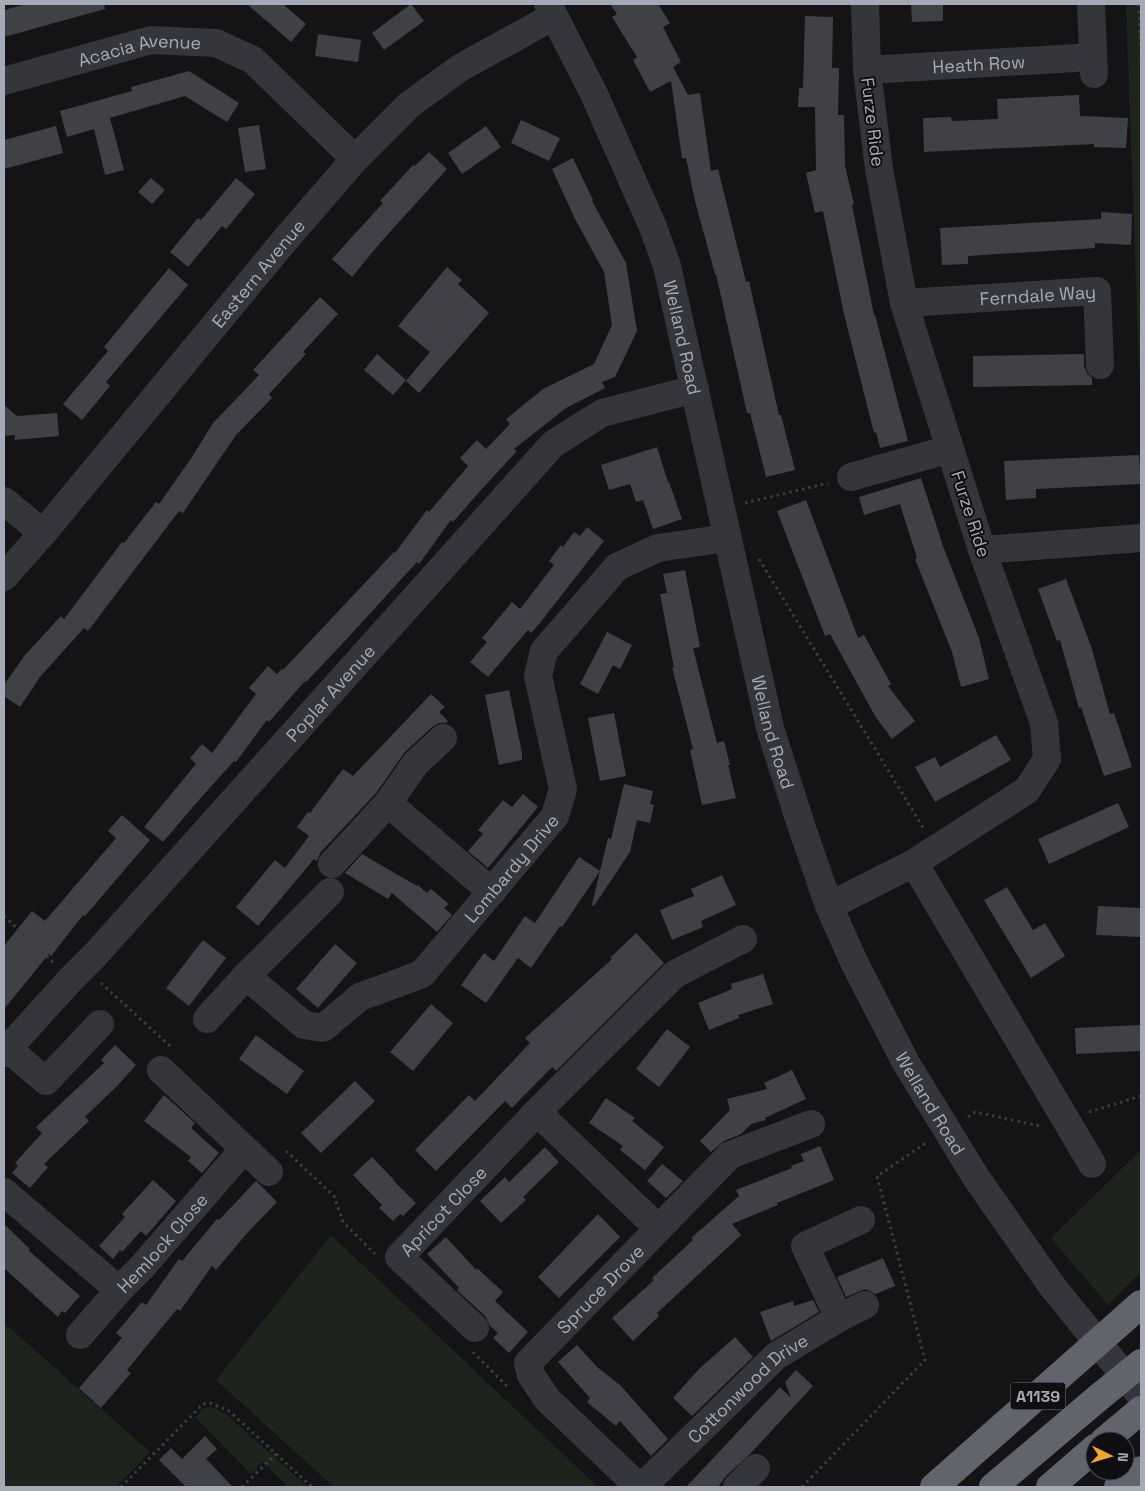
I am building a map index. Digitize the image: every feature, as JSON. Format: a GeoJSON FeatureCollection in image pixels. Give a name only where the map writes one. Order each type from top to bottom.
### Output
{"type":"FeatureCollection","features":[{"type":"Feature","properties":{"kind":"highway","name":"A1139"},"geometry":{"type":"LineString","coordinates":[[934,1487],[1141,1304]]}},
{"type":"Feature","properties":{"kind":"highway","name":"A1139"},"geometry":{"type":"LineString","coordinates":[[993,1487],[1141,1363]]}},
{"type":"Feature","properties":{"kind":"highway"},"geometry":{"type":"LineString","coordinates":[[1116,1431],[1141,1410]]}},
{"type":"Feature","properties":{"kind":"highway"},"geometry":{"type":"LineString","coordinates":[[1050,1487],[1085,1457]]}},
{"type":"Feature","properties":{"kind":"highway"},"geometry":{"type":"LineString","coordinates":[[1118,1487],[1141,1470]]}},
{"type":"Feature","properties":{"kind":"street","name":"Furze Ride"},"geometry":{"type":"LineString","coordinates":[[829,906],[914,863],[1027,790],[1047,759],[1044,723],[982,550],[904,303],[879,169],[867,70],[865,4]]}},
{"type":"Feature","properties":{"kind":"street","name":"Heath Row"},"geometry":{"type":"LineString","coordinates":[[867,70],[1093,66],[1091,4]]}},
{"type":"Feature","properties":{"kind":"street","name":"Eastern Avenue"},"geometry":{"type":"LineString","coordinates":[[4,577],[43,533],[285,240],[355,159],[409,105],[460,68],[551,10]]}},
{"type":"Feature","properties":{"kind":"street","name":"Welland Road"},"geometry":{"type":"LineString","coordinates":[[551,10],[594,94],[653,227],[667,266],[694,389],[722,498],[727,538],[770,728],[829,906],[855,964],[906,1063],[977,1179],[1052,1286],[1141,1396]]}},
{"type":"Feature","properties":{"kind":"street","name":"Acacia Avenue"},"geometry":{"type":"LineString","coordinates":[[4,81],[151,40],[216,43],[253,60],[355,159]]}},
{"type":"Feature","properties":{"kind":"street","name":"Ferndale Way"},"geometry":{"type":"LineString","coordinates":[[904,303],[1097,291],[1100,365]]}},
{"type":"Feature","properties":{"kind":"street","name":"Poplar Avenue"},"geometry":{"type":"LineString","coordinates":[[6,1051],[96,954],[553,444],[602,413],[694,389]]}},
{"type":"Feature","properties":{"kind":"street"},"geometry":{"type":"LineString","coordinates":[[851,477],[950,449]]}},
{"type":"Feature","properties":{"kind":"street"},"geometry":{"type":"LineString","coordinates":[[4,501],[43,533]]}},
{"type":"Feature","properties":{"kind":"street","name":"Lombardy Drive"},"geometry":{"type":"LineString","coordinates":[[246,976],[322,1038],[360,997],[422,974],[555,816],[563,790],[538,676],[544,651],[617,567],[658,548],[727,538]]}},
{"type":"Feature","properties":{"kind":"street"},"geometry":{"type":"LineString","coordinates":[[982,550],[1141,538]]}},
{"type":"Feature","properties":{"kind":"street"},"geometry":{"type":"LineString","coordinates":[[332,864],[388,803],[416,763],[443,738]]}},
{"type":"Feature","properties":{"kind":"street"},"geometry":{"type":"LineString","coordinates":[[388,803],[492,892]]}},
{"type":"Feature","properties":{"kind":"street"},"geometry":{"type":"LineString","coordinates":[[914,863],[1092,1164]]}},
{"type":"Feature","properties":{"kind":"street"},"geometry":{"type":"LineString","coordinates":[[207,1019],[246,976],[330,892]]}},
{"type":"Feature","properties":{"kind":"street","name":"Apricot Close"},"geometry":{"type":"LineString","coordinates":[[472,1338],[399,1257],[537,1112],[675,974],[743,939]]}},
{"type":"Feature","properties":{"kind":"street"},"geometry":{"type":"LineString","coordinates":[[6,1051],[46,1081],[100,1024]]}},
{"type":"Feature","properties":{"kind":"street"},"geometry":{"type":"LineString","coordinates":[[166,1058],[244,1149],[269,1172]]}},
{"type":"Feature","properties":{"kind":"street"},"geometry":{"type":"LineString","coordinates":[[537,1112],[658,1228]]}},
{"type":"Feature","properties":{"kind":"street","name":"Spruce Drove"},"geometry":{"type":"LineString","coordinates":[[640,1487],[547,1399],[531,1376],[528,1363],[730,1155],[811,1124]]}},
{"type":"Feature","properties":{"kind":"street","name":"Hemlock Close"},"geometry":{"type":"LineString","coordinates":[[4,1192],[120,1290],[244,1149]]}},
{"type":"Feature","properties":{"kind":"street"},"geometry":{"type":"LineString","coordinates":[[839,1318],[805,1246],[861,1220]]}},
{"type":"Feature","properties":{"kind":"street"},"geometry":{"type":"LineString","coordinates":[[80,1335],[120,1290]]}},
{"type":"Feature","properties":{"kind":"street","name":"Cottonwood Drive"},"geometry":{"type":"LineString","coordinates":[[640,1487],[776,1356],[839,1318],[865,1305]]}},
{"type":"Feature","properties":{"kind":"path"},"geometry":{"type":"LineString","coordinates":[[1139,4],[1141,60]]}},
{"type":"Feature","properties":{"kind":"path"},"geometry":{"type":"LineString","coordinates":[[722,498],[851,477]]}},
{"type":"Feature","properties":{"kind":"path"},"geometry":{"type":"LineString","coordinates":[[758,557],[936,849]]}},
{"type":"Feature","properties":{"kind":"path"},"geometry":{"type":"LineString","coordinates":[[4,916],[71,979]]}},
{"type":"Feature","properties":{"kind":"path"},"geometry":{"type":"LineString","coordinates":[[98,981],[166,1058]]}},
{"type":"Feature","properties":{"kind":"path"},"geometry":{"type":"LineString","coordinates":[[279,1145],[334,1196],[343,1222],[378,1257]]}},
{"type":"Feature","properties":{"kind":"path"},"geometry":{"type":"LineString","coordinates":[[472,1338],[511,1390]]}},
{"type":"Feature","properties":{"kind":"path"},"geometry":{"type":"LineString","coordinates":[[121,1487],[203,1404],[210,1403],[229,1410],[312,1487]]}},
{"type":"Feature","properties":{"kind":"path"},"geometry":{"type":"LineString","coordinates":[[242,1487],[276,1454]]}},
{"type":"Feature","properties":{"kind":"shaded area"},"geometry":{"type":"Polygon","coordinates":[[[1126,4],[1141,4],[1141,422],[1126,4]]]}},
{"type":"Feature","properties":{"kind":"shaded area"},"geometry":{"type":"Polygon","coordinates":[[[1141,1150],[1141,1272],[1108,1305],[1051,1238],[1141,1150]]]}},
{"type":"Feature","properties":{"kind":"shaded area"},"geometry":{"type":"Polygon","coordinates":[[[331,1235],[598,1487],[334,1487],[216,1380],[331,1235]]]}},
{"type":"Feature","properties":{"kind":"shaded area"},"geometry":{"type":"Polygon","coordinates":[[[4,1323],[150,1452],[117,1486],[4,1487],[4,1323]]]}},
{"type":"Feature","properties":{"kind":"shaded area"},"geometry":{"type":"Polygon","coordinates":[[[211,1407],[225,1413],[308,1487],[288,1487],[263,1462],[251,1474],[195,1417],[204,1408],[211,1407]]]}},
{"type":"Feature","properties":{"kind":"building"},"geometry":{"type":"Polygon","coordinates":[[[26,4],[104,4],[105,9],[4,37],[4,10],[26,4]]]}},
{"type":"Feature","properties":{"kind":"building"},"geometry":{"type":"Polygon","coordinates":[[[247,4],[283,4],[306,24],[291,42],[247,4]]]}},
{"type":"Feature","properties":{"kind":"building"},"geometry":{"type":"Polygon","coordinates":[[[411,4],[424,21],[384,50],[372,33],[411,4]]]}},
{"type":"Feature","properties":{"kind":"building"},"geometry":{"type":"Polygon","coordinates":[[[610,4],[658,4],[670,23],[663,27],[681,62],[673,67],[688,95],[700,93],[711,171],[718,169],[746,282],[749,281],[779,415],[781,415],[795,470],[766,477],[750,413],[747,413],[716,274],[695,201],[686,158],[682,158],[671,81],[650,92],[633,60],[637,57],[612,17],[617,14],[610,4]]]}},
{"type":"Feature","properties":{"kind":"building"},"geometry":{"type":"Polygon","coordinates":[[[911,4],[943,4],[943,21],[912,22],[911,4]]]}},
{"type":"Feature","properties":{"kind":"building"},"geometry":{"type":"Polygon","coordinates":[[[805,16],[833,17],[832,68],[839,68],[838,115],[844,115],[845,166],[854,204],[852,205],[874,315],[908,441],[880,448],[876,432],[874,433],[844,314],[823,211],[815,213],[806,173],[816,170],[815,107],[798,107],[799,88],[803,88],[805,16]]]}},
{"type":"Feature","properties":{"kind":"building"},"geometry":{"type":"Polygon","coordinates":[[[318,34],[361,40],[358,62],[315,56],[318,34]]]}},
{"type":"Feature","properties":{"kind":"building"},"geometry":{"type":"Polygon","coordinates":[[[189,71],[239,103],[227,122],[185,96],[110,118],[124,170],[105,175],[94,129],[67,137],[60,111],[132,91],[131,87],[189,71]]]}},
{"type":"Feature","properties":{"kind":"building"},"geometry":{"type":"Polygon","coordinates":[[[1079,95],[1080,116],[1128,118],[1126,148],[1094,147],[1094,144],[924,152],[923,118],[951,117],[952,121],[998,119],[997,99],[1079,95]]]}},
{"type":"Feature","properties":{"kind":"building"},"geometry":{"type":"Polygon","coordinates":[[[521,120],[560,138],[549,161],[511,143],[521,120]]]}},
{"type":"Feature","properties":{"kind":"building"},"geometry":{"type":"Polygon","coordinates":[[[259,125],[266,169],[245,172],[238,128],[259,125]]]}},
{"type":"Feature","properties":{"kind":"building"},"geometry":{"type":"Polygon","coordinates":[[[56,126],[63,153],[4,169],[4,140],[56,126]]]}},
{"type":"Feature","properties":{"kind":"building"},"geometry":{"type":"Polygon","coordinates":[[[486,126],[501,147],[462,174],[448,153],[486,126]]]}},
{"type":"Feature","properties":{"kind":"building"},"geometry":{"type":"Polygon","coordinates":[[[429,152],[447,169],[352,277],[332,259],[383,203],[380,201],[413,165],[415,166],[429,152]]]}},
{"type":"Feature","properties":{"kind":"building"},"geometry":{"type":"Polygon","coordinates":[[[573,158],[592,201],[626,263],[637,331],[615,377],[602,382],[605,388],[566,408],[514,449],[517,451],[453,522],[451,520],[419,564],[417,562],[269,722],[267,720],[236,762],[234,761],[163,842],[144,827],[196,764],[190,758],[202,744],[212,753],[256,694],[249,688],[268,666],[277,674],[283,670],[395,553],[427,510],[429,512],[468,466],[460,458],[477,440],[486,449],[510,424],[506,419],[543,389],[594,364],[612,325],[604,272],[575,219],[552,169],[573,158]]]}},
{"type":"Feature","properties":{"kind":"building"},"geometry":{"type":"Polygon","coordinates":[[[151,178],[165,190],[152,204],[138,192],[151,178]]]}},
{"type":"Feature","properties":{"kind":"building"},"geometry":{"type":"Polygon","coordinates":[[[236,178],[255,194],[226,229],[222,226],[188,267],[170,252],[198,218],[201,220],[236,178]]]}},
{"type":"Feature","properties":{"kind":"building"},"geometry":{"type":"Polygon","coordinates":[[[1101,212],[1132,214],[1131,245],[1095,243],[1095,248],[968,256],[968,264],[942,265],[940,228],[1101,219],[1101,212]]]}},
{"type":"Feature","properties":{"kind":"building"},"geometry":{"type":"Polygon","coordinates":[[[447,267],[462,280],[458,284],[489,313],[419,393],[406,381],[430,352],[398,326],[447,267]]]}},
{"type":"Feature","properties":{"kind":"building"},"geometry":{"type":"Polygon","coordinates":[[[169,268],[188,285],[106,382],[110,386],[82,420],[63,404],[108,351],[104,347],[169,268]]]}},
{"type":"Feature","properties":{"kind":"building"},"geometry":{"type":"Polygon","coordinates":[[[320,297],[338,314],[303,352],[306,354],[269,394],[272,398],[236,435],[183,513],[179,511],[88,631],[84,628],[40,677],[20,707],[4,696],[4,685],[25,655],[61,616],[64,619],[122,542],[124,543],[156,502],[159,504],[213,423],[259,375],[253,370],[320,297]]]}},
{"type":"Feature","properties":{"kind":"building"},"geometry":{"type":"Polygon","coordinates":[[[377,354],[406,380],[393,395],[364,370],[377,354]]]}},
{"type":"Feature","properties":{"kind":"building"},"geometry":{"type":"Polygon","coordinates":[[[1084,354],[1084,366],[1092,378],[1092,385],[973,387],[973,356],[1084,354]]]}},
{"type":"Feature","properties":{"kind":"building"},"geometry":{"type":"Polygon","coordinates":[[[4,405],[17,416],[57,413],[59,436],[15,440],[15,435],[4,436],[4,405]]]}},
{"type":"Feature","properties":{"kind":"building"},"geometry":{"type":"Polygon","coordinates":[[[657,447],[682,519],[653,529],[643,500],[636,502],[630,484],[609,490],[601,465],[657,447]]]}},
{"type":"Feature","properties":{"kind":"building"},"geometry":{"type":"Polygon","coordinates":[[[1139,455],[1141,484],[1036,489],[1036,498],[1006,500],[1004,461],[1139,455]]]}},
{"type":"Feature","properties":{"kind":"building"},"geometry":{"type":"Polygon","coordinates":[[[921,478],[943,546],[979,638],[989,679],[961,687],[952,652],[915,559],[917,558],[900,504],[864,515],[859,497],[921,478]]]}},
{"type":"Feature","properties":{"kind":"building"},"geometry":{"type":"Polygon","coordinates":[[[806,500],[858,638],[864,635],[891,684],[888,686],[915,721],[892,739],[875,716],[830,634],[825,636],[777,511],[806,500]]]}},
{"type":"Feature","properties":{"kind":"building"},"geometry":{"type":"Polygon","coordinates":[[[587,527],[604,541],[539,624],[531,633],[528,630],[488,677],[470,662],[487,642],[482,638],[512,602],[520,609],[554,565],[549,561],[561,545],[563,547],[574,532],[580,536],[587,527]]]}},
{"type":"Feature","properties":{"kind":"building"},"geometry":{"type":"Polygon","coordinates":[[[685,570],[700,647],[693,648],[717,743],[724,741],[736,798],[702,805],[690,750],[693,749],[672,667],[674,668],[660,594],[667,593],[663,574],[685,570]]]}},
{"type":"Feature","properties":{"kind":"building"},"geometry":{"type":"Polygon","coordinates":[[[1066,579],[1091,646],[1110,714],[1114,713],[1132,767],[1104,776],[1081,707],[1079,708],[1060,640],[1057,641],[1038,589],[1066,579]]]}},
{"type":"Feature","properties":{"kind":"building"},"geometry":{"type":"Polygon","coordinates":[[[607,632],[632,645],[620,669],[613,665],[598,694],[580,684],[607,632]]]}},
{"type":"Feature","properties":{"kind":"building"},"geometry":{"type":"Polygon","coordinates":[[[509,690],[522,760],[499,765],[485,695],[509,690]]]}},
{"type":"Feature","properties":{"kind":"building"},"geometry":{"type":"Polygon","coordinates":[[[431,694],[445,707],[439,712],[448,721],[432,727],[405,752],[376,793],[320,853],[317,861],[314,859],[258,926],[236,907],[275,860],[285,868],[309,836],[297,827],[343,769],[353,776],[431,694]]]}},
{"type":"Feature","properties":{"kind":"building"},"geometry":{"type":"Polygon","coordinates":[[[614,713],[626,776],[600,781],[588,718],[614,713]]]}},
{"type":"Feature","properties":{"kind":"building"},"geometry":{"type":"Polygon","coordinates":[[[996,735],[1011,760],[935,802],[915,767],[935,757],[940,767],[996,735]]]}},
{"type":"Feature","properties":{"kind":"building"},"geometry":{"type":"Polygon","coordinates":[[[624,784],[653,791],[650,804],[654,805],[650,823],[637,820],[630,852],[594,906],[592,905],[608,838],[611,839],[624,784]]]}},
{"type":"Feature","properties":{"kind":"building"},"geometry":{"type":"Polygon","coordinates":[[[523,794],[538,807],[488,868],[468,851],[483,834],[478,830],[503,800],[512,807],[523,794]]]}},
{"type":"Feature","properties":{"kind":"building"},"geometry":{"type":"Polygon","coordinates":[[[1118,803],[1129,827],[1049,864],[1038,839],[1118,803]]]}},
{"type":"Feature","properties":{"kind":"building"},"geometry":{"type":"Polygon","coordinates":[[[122,815],[150,840],[85,916],[83,915],[51,956],[49,954],[4,1009],[4,946],[32,911],[45,921],[116,838],[108,831],[122,815]]]}},
{"type":"Feature","properties":{"kind":"building"},"geometry":{"type":"Polygon","coordinates":[[[362,854],[418,885],[427,893],[431,889],[449,904],[444,908],[452,915],[437,932],[392,893],[388,899],[345,873],[362,854]]]}},
{"type":"Feature","properties":{"kind":"building"},"geometry":{"type":"Polygon","coordinates":[[[579,857],[600,871],[531,968],[518,958],[486,1003],[461,985],[484,953],[494,961],[525,916],[535,923],[579,857]]]}},
{"type":"Feature","properties":{"kind":"building"},"geometry":{"type":"Polygon","coordinates":[[[722,875],[736,905],[701,921],[703,927],[672,940],[660,910],[694,896],[691,889],[722,875]]]}},
{"type":"Feature","properties":{"kind":"building"},"geometry":{"type":"Polygon","coordinates":[[[1007,887],[1033,930],[1045,923],[1065,956],[1031,978],[984,900],[1007,887]]]}},
{"type":"Feature","properties":{"kind":"building"},"geometry":{"type":"Polygon","coordinates":[[[1098,906],[1141,908],[1141,937],[1096,935],[1098,906]]]}},
{"type":"Feature","properties":{"kind":"building"},"geometry":{"type":"Polygon","coordinates":[[[636,933],[664,963],[556,1071],[552,1067],[512,1108],[505,1101],[436,1171],[415,1150],[469,1095],[475,1101],[530,1043],[525,1038],[612,959],[610,958],[636,933]]]}},
{"type":"Feature","properties":{"kind":"building"},"geometry":{"type":"Polygon","coordinates":[[[203,940],[226,958],[189,1006],[166,988],[203,940]]]}},
{"type":"Feature","properties":{"kind":"building"},"geometry":{"type":"Polygon","coordinates":[[[335,944],[357,963],[318,1008],[296,989],[335,944]]]}},
{"type":"Feature","properties":{"kind":"building"},"geometry":{"type":"Polygon","coordinates":[[[763,974],[773,1004],[738,1015],[739,1018],[709,1030],[698,1003],[732,989],[731,984],[763,974]]]}},
{"type":"Feature","properties":{"kind":"building"},"geometry":{"type":"Polygon","coordinates":[[[431,1004],[453,1023],[413,1071],[390,1052],[431,1004]]]}},
{"type":"Feature","properties":{"kind":"building"},"geometry":{"type":"Polygon","coordinates":[[[1141,1025],[1141,1051],[1076,1054],[1075,1028],[1141,1025]]]}},
{"type":"Feature","properties":{"kind":"building"},"geometry":{"type":"Polygon","coordinates":[[[667,1029],[690,1047],[659,1087],[636,1069],[667,1029]]]}},
{"type":"Feature","properties":{"kind":"building"},"geometry":{"type":"Polygon","coordinates":[[[256,1035],[304,1071],[287,1094],[239,1059],[256,1035]]]}},
{"type":"Feature","properties":{"kind":"building"},"geometry":{"type":"Polygon","coordinates":[[[115,1045],[136,1065],[85,1117],[89,1121],[44,1164],[48,1167],[30,1188],[12,1173],[18,1166],[15,1163],[42,1133],[36,1127],[104,1063],[101,1060],[115,1045]]]}},
{"type":"Feature","properties":{"kind":"building"},"geometry":{"type":"Polygon","coordinates":[[[792,1070],[806,1099],[765,1118],[766,1120],[751,1124],[741,1134],[724,1141],[711,1152],[700,1141],[730,1110],[727,1099],[767,1089],[764,1083],[792,1070]]]}},
{"type":"Feature","properties":{"kind":"building"},"geometry":{"type":"Polygon","coordinates":[[[355,1081],[375,1101],[321,1153],[301,1133],[355,1081]]]}},
{"type":"Feature","properties":{"kind":"building"},"geometry":{"type":"Polygon","coordinates":[[[164,1095],[195,1123],[191,1128],[219,1153],[202,1173],[188,1161],[191,1157],[144,1121],[164,1095]]]}},
{"type":"Feature","properties":{"kind":"building"},"geometry":{"type":"Polygon","coordinates":[[[606,1098],[635,1118],[632,1121],[664,1147],[645,1170],[620,1150],[623,1146],[589,1123],[606,1098]]]}},
{"type":"Feature","properties":{"kind":"building"},"geometry":{"type":"Polygon","coordinates":[[[820,1146],[834,1180],[732,1224],[741,1235],[657,1313],[659,1316],[633,1341],[612,1318],[654,1280],[652,1278],[693,1240],[691,1238],[739,1196],[736,1190],[792,1168],[791,1166],[804,1161],[801,1154],[820,1146]]]}},
{"type":"Feature","properties":{"kind":"building"},"geometry":{"type":"Polygon","coordinates":[[[545,1147],[559,1162],[523,1197],[526,1200],[501,1223],[480,1201],[505,1177],[509,1182],[545,1147]]]}},
{"type":"Feature","properties":{"kind":"building"},"geometry":{"type":"Polygon","coordinates":[[[372,1157],[416,1203],[403,1216],[400,1214],[393,1221],[379,1208],[382,1205],[353,1175],[372,1157]]]}},
{"type":"Feature","properties":{"kind":"building"},"geometry":{"type":"Polygon","coordinates":[[[662,1164],[683,1181],[666,1198],[647,1181],[662,1164]]]}},
{"type":"Feature","properties":{"kind":"building"},"geometry":{"type":"Polygon","coordinates":[[[153,1180],[176,1201],[146,1236],[141,1231],[113,1259],[99,1246],[125,1217],[122,1214],[153,1180]]]}},
{"type":"Feature","properties":{"kind":"building"},"geometry":{"type":"Polygon","coordinates":[[[256,1181],[277,1202],[248,1232],[216,1270],[212,1266],[180,1311],[177,1309],[127,1370],[131,1373],[101,1408],[79,1388],[122,1338],[116,1333],[142,1302],[146,1305],[179,1259],[182,1261],[217,1219],[219,1220],[256,1181]]]}},
{"type":"Feature","properties":{"kind":"building"},"geometry":{"type":"Polygon","coordinates":[[[598,1214],[620,1237],[559,1298],[538,1277],[598,1214]]]}},
{"type":"Feature","properties":{"kind":"building"},"geometry":{"type":"Polygon","coordinates":[[[4,1224],[30,1249],[28,1250],[80,1296],[65,1313],[62,1311],[58,1317],[4,1268],[4,1224]]]}},
{"type":"Feature","properties":{"kind":"building"},"geometry":{"type":"Polygon","coordinates":[[[446,1237],[476,1270],[477,1268],[503,1292],[495,1301],[528,1332],[509,1353],[493,1338],[498,1333],[490,1326],[486,1317],[457,1290],[459,1288],[427,1254],[446,1237]]]}},
{"type":"Feature","properties":{"kind":"building"},"geometry":{"type":"Polygon","coordinates":[[[883,1258],[895,1286],[876,1294],[865,1289],[846,1297],[837,1277],[883,1258]]]}},
{"type":"Feature","properties":{"kind":"building"},"geometry":{"type":"Polygon","coordinates":[[[813,1300],[819,1312],[771,1341],[760,1312],[793,1301],[794,1306],[813,1300]]]}},
{"type":"Feature","properties":{"kind":"building"},"geometry":{"type":"Polygon","coordinates":[[[735,1337],[753,1357],[692,1416],[673,1398],[699,1369],[735,1337]]]}},
{"type":"Feature","properties":{"kind":"building"},"geometry":{"type":"Polygon","coordinates":[[[577,1345],[597,1367],[620,1385],[668,1439],[651,1456],[620,1421],[616,1426],[587,1402],[590,1398],[558,1362],[577,1345]]]}},
{"type":"Feature","properties":{"kind":"building"},"geometry":{"type":"Polygon","coordinates":[[[796,1370],[813,1386],[749,1455],[726,1476],[718,1487],[686,1487],[780,1387],[791,1398],[785,1382],[796,1370]]]}},
{"type":"Feature","properties":{"kind":"building"},"geometry":{"type":"Polygon","coordinates":[[[205,1436],[217,1449],[206,1459],[233,1487],[186,1487],[159,1460],[171,1448],[182,1459],[205,1436]]]}}]}
